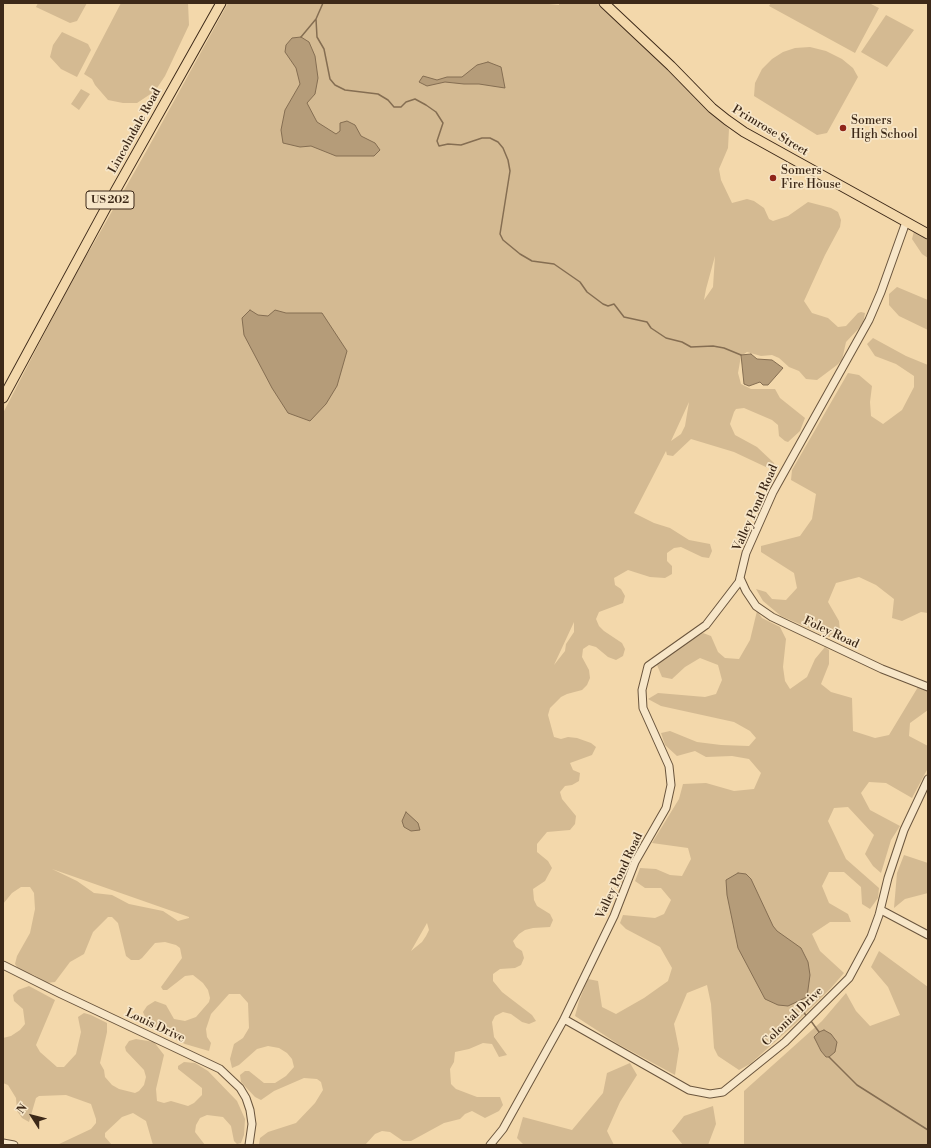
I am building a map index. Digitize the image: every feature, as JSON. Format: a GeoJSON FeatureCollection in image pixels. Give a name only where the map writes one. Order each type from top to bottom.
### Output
{"type":"FeatureCollection","features":[{"type":"Feature","properties":{"kind":"main road","name":"Lincolndale Road"},"geometry":{"type":"LineString","coordinates":[[3,398],[108,204],[221,3]]}},
{"type":"Feature","properties":{"kind":"main road","name":"Primrose Street"},"geometry":{"type":"LineString","coordinates":[[604,3],[650,45],[712,108],[727,120],[744,132],[928,234]]}},
{"type":"Feature","properties":{"kind":"street","name":"Valley Pond Road"},"geometry":{"type":"LineString","coordinates":[[490,1145],[503,1128],[564,1019],[614,916],[636,862],[661,818],[669,799],[671,785],[669,766],[643,708],[642,690],[648,666],[706,625],[740,578],[746,553],[773,492],[869,320],[881,292],[906,222]]}},
{"type":"Feature","properties":{"kind":"street","name":"Foley Road"},"geometry":{"type":"LineString","coordinates":[[740,578],[746,591],[756,606],[772,617],[882,669],[928,687]]}},
{"type":"Feature","properties":{"kind":"street","name":"Colonial Drive"},"geometry":{"type":"LineString","coordinates":[[564,1019],[689,1090],[710,1094],[723,1092],[785,1042],[796,1029],[849,978],[872,937],[881,910],[888,878],[904,830],[928,779]]}},
{"type":"Feature","properties":{"kind":"street"},"geometry":{"type":"LineString","coordinates":[[881,910],[928,935]]}},
{"type":"Feature","properties":{"kind":"street","name":"Louis Drive"},"geometry":{"type":"LineString","coordinates":[[3,965],[220,1069],[240,1088],[246,1098],[252,1124],[250,1145]]}},
{"type":"Feature","properties":{"kind":"street"},"geometry":{"type":"LineString","coordinates":[[3,1143],[14,1145]]}},
{"type":"Feature","properties":{"kind":"shaded area"},"geometry":{"type":"Polygon","coordinates":[[[38,3],[87,3],[77,21],[70,23],[36,7],[38,3]]]}},
{"type":"Feature","properties":{"kind":"shaded area"},"geometry":{"type":"Polygon","coordinates":[[[121,3],[188,3],[189,25],[165,76],[155,91],[137,103],[123,103],[108,100],[95,85],[92,79],[84,74],[121,3]]]}},
{"type":"Feature","properties":{"kind":"shaded area"},"geometry":{"type":"Polygon","coordinates":[[[228,3],[539,3],[559,5],[559,3],[596,3],[650,52],[729,129],[728,148],[719,169],[721,180],[732,203],[747,199],[754,201],[764,208],[769,219],[773,221],[788,216],[808,202],[831,208],[838,212],[841,220],[840,227],[825,255],[804,301],[812,313],[828,318],[838,327],[846,326],[858,313],[865,313],[863,324],[846,342],[842,360],[817,380],[806,379],[799,371],[789,367],[779,358],[772,355],[761,356],[747,352],[741,356],[738,373],[741,384],[751,389],[775,389],[780,398],[805,418],[800,431],[788,442],[785,441],[779,436],[778,425],[772,420],[744,408],[736,409],[730,424],[735,435],[757,447],[774,463],[775,467],[768,468],[734,452],[691,439],[673,456],[667,455],[666,451],[634,513],[654,523],[670,528],[689,540],[710,544],[712,551],[709,558],[702,557],[681,547],[674,548],[667,553],[667,561],[672,566],[672,574],[665,578],[650,577],[628,570],[614,578],[615,585],[621,589],[625,596],[623,603],[599,612],[596,619],[599,626],[604,631],[622,643],[625,649],[623,656],[616,660],[608,657],[596,647],[589,645],[583,649],[582,657],[589,670],[590,678],[587,685],[582,690],[561,697],[550,708],[548,715],[554,737],[561,739],[568,737],[577,738],[591,743],[596,747],[592,755],[570,763],[573,770],[580,773],[579,781],[572,785],[565,786],[560,792],[562,799],[576,816],[575,824],[570,830],[547,832],[537,844],[537,852],[548,861],[552,868],[545,881],[533,889],[534,900],[537,906],[550,914],[553,920],[550,927],[533,928],[525,930],[519,934],[513,941],[516,947],[522,951],[524,958],[521,965],[515,968],[500,969],[493,974],[493,981],[502,992],[532,1015],[536,1021],[529,1024],[522,1022],[511,1014],[503,1012],[495,1016],[492,1022],[494,1037],[507,1055],[499,1057],[492,1044],[483,1043],[469,1049],[455,1052],[454,1062],[450,1069],[451,1084],[456,1089],[477,1097],[500,1097],[503,1105],[499,1111],[485,1118],[472,1111],[465,1114],[460,1119],[444,1123],[411,1141],[403,1141],[390,1132],[382,1131],[375,1134],[365,1145],[259,1145],[260,1138],[268,1132],[296,1123],[315,1103],[323,1090],[321,1082],[317,1079],[304,1078],[274,1091],[261,1100],[255,1097],[241,1082],[240,1075],[245,1071],[249,1071],[264,1083],[275,1083],[286,1076],[294,1067],[292,1059],[287,1053],[279,1048],[268,1046],[257,1049],[239,1065],[232,1068],[230,1059],[234,1044],[243,1038],[249,1028],[248,1003],[240,994],[229,994],[211,1014],[206,1029],[207,1037],[211,1043],[209,1051],[185,1044],[149,1026],[143,1012],[147,1006],[155,1001],[166,1005],[174,1019],[185,1021],[196,1017],[209,1002],[210,998],[208,990],[203,983],[193,975],[185,976],[167,990],[163,990],[161,987],[182,958],[180,948],[176,945],[165,942],[155,943],[142,958],[139,960],[131,960],[126,956],[118,923],[112,917],[108,917],[93,932],[84,954],[70,962],[55,982],[47,983],[34,975],[19,970],[15,964],[17,956],[30,933],[35,909],[34,893],[30,887],[21,887],[12,893],[3,904],[3,413],[81,263],[147,150],[228,3]],[[715,256],[704,300],[713,287],[715,256]],[[689,402],[671,441],[681,434],[685,426],[689,402]],[[574,622],[554,665],[565,651],[566,644],[574,632],[574,622]],[[52,869],[77,881],[94,893],[112,895],[129,904],[163,911],[178,921],[189,918],[52,869]],[[427,923],[411,951],[422,942],[429,930],[427,923]]]}},
{"type":"Feature","properties":{"kind":"shaded area"},"geometry":{"type":"Polygon","coordinates":[[[771,3],[869,3],[879,8],[855,53],[769,6],[771,3]]]}},
{"type":"Feature","properties":{"kind":"shaded area"},"geometry":{"type":"Polygon","coordinates":[[[886,15],[914,30],[887,67],[861,52],[886,15]]]}},
{"type":"Feature","properties":{"kind":"shaded area"},"geometry":{"type":"Polygon","coordinates":[[[62,32],[88,44],[91,50],[77,77],[61,69],[50,57],[53,45],[62,32]]]}},
{"type":"Feature","properties":{"kind":"shaded area"},"geometry":{"type":"Polygon","coordinates":[[[301,37],[309,42],[315,56],[318,78],[315,94],[307,103],[317,122],[336,134],[340,131],[340,123],[347,121],[355,125],[361,136],[375,143],[380,150],[374,156],[336,156],[311,146],[300,147],[283,143],[281,130],[285,110],[300,84],[296,68],[285,52],[286,45],[292,38],[301,37]]]}},
{"type":"Feature","properties":{"kind":"shaded area"},"geometry":{"type":"Polygon","coordinates":[[[810,47],[826,51],[842,59],[853,68],[858,77],[827,133],[817,135],[754,96],[755,83],[762,69],[772,59],[783,52],[795,48],[810,47]]]}},
{"type":"Feature","properties":{"kind":"shaded area"},"geometry":{"type":"Polygon","coordinates":[[[488,62],[501,67],[505,88],[479,84],[445,82],[427,86],[419,82],[423,76],[437,80],[447,77],[462,77],[477,65],[488,62]]]}},
{"type":"Feature","properties":{"kind":"shaded area"},"geometry":{"type":"Polygon","coordinates":[[[81,89],[90,94],[79,110],[71,104],[81,89]]]}},
{"type":"Feature","properties":{"kind":"shaded area"},"geometry":{"type":"Polygon","coordinates":[[[914,231],[928,240],[928,258],[922,254],[912,239],[914,231]]]}},
{"type":"Feature","properties":{"kind":"shaded area"},"geometry":{"type":"Polygon","coordinates":[[[897,287],[928,300],[928,330],[899,316],[889,305],[889,294],[897,287]]]}},
{"type":"Feature","properties":{"kind":"shaded area"},"geometry":{"type":"Polygon","coordinates":[[[250,310],[258,315],[268,316],[275,310],[286,313],[322,313],[347,351],[337,386],[326,404],[310,421],[288,413],[272,388],[244,335],[242,318],[250,310]]]}},
{"type":"Feature","properties":{"kind":"shaded area"},"geometry":{"type":"Polygon","coordinates":[[[873,338],[906,356],[928,365],[928,613],[921,612],[902,621],[892,618],[894,599],[876,585],[859,577],[836,583],[828,602],[839,621],[841,642],[781,616],[763,601],[756,589],[766,592],[772,599],[786,600],[797,588],[794,573],[761,552],[761,546],[800,536],[812,519],[816,494],[791,480],[792,470],[848,373],[859,375],[872,386],[870,402],[871,416],[883,424],[902,410],[914,387],[914,376],[896,364],[875,356],[867,344],[873,338]]]}},
{"type":"Feature","properties":{"kind":"shaded area"},"geometry":{"type":"Polygon","coordinates":[[[751,354],[757,359],[772,360],[783,368],[768,385],[763,385],[760,382],[749,386],[744,384],[741,355],[751,354]]]}},
{"type":"Feature","properties":{"kind":"shaded area"},"geometry":{"type":"Polygon","coordinates":[[[757,611],[762,618],[780,627],[786,639],[783,667],[785,681],[790,689],[807,677],[815,659],[825,647],[829,650],[829,664],[821,684],[831,692],[852,698],[853,731],[875,738],[889,735],[918,687],[928,691],[928,710],[910,723],[909,736],[928,746],[928,768],[912,798],[886,783],[869,782],[861,793],[870,810],[900,826],[891,840],[881,873],[873,866],[865,854],[874,835],[848,807],[834,808],[828,821],[846,859],[879,888],[878,898],[870,909],[862,904],[861,887],[844,872],[829,872],[822,886],[829,903],[848,914],[851,922],[830,922],[812,934],[820,951],[844,973],[795,1024],[750,1064],[739,1070],[718,1056],[714,1048],[711,1004],[707,985],[687,993],[674,1024],[679,1049],[675,1075],[618,1044],[575,1016],[588,979],[598,981],[602,1007],[616,1014],[644,998],[668,981],[672,968],[660,947],[626,929],[620,923],[623,915],[655,918],[664,914],[671,900],[661,888],[645,888],[635,881],[640,868],[656,869],[670,875],[682,876],[691,859],[688,848],[652,843],[679,799],[683,784],[706,783],[734,791],[754,789],[761,773],[749,759],[732,756],[706,757],[695,751],[677,756],[665,745],[661,733],[670,731],[697,742],[721,745],[749,746],[756,738],[750,731],[734,722],[661,706],[648,699],[658,693],[705,697],[716,694],[722,680],[718,665],[700,658],[685,667],[672,679],[662,677],[657,665],[663,657],[703,633],[711,636],[718,652],[725,658],[739,659],[750,640],[757,611]]]}},
{"type":"Feature","properties":{"kind":"shaded area"},"geometry":{"type":"Polygon","coordinates":[[[406,812],[418,823],[420,830],[411,831],[404,827],[402,821],[406,812]]]}},
{"type":"Feature","properties":{"kind":"shaded area"},"geometry":{"type":"Polygon","coordinates":[[[904,855],[928,863],[928,893],[905,899],[894,908],[897,873],[904,855]]]}},
{"type":"Feature","properties":{"kind":"shaded area"},"geometry":{"type":"Polygon","coordinates":[[[738,873],[746,874],[751,879],[773,926],[777,931],[801,948],[808,962],[810,975],[807,997],[788,1006],[778,1005],[765,999],[738,948],[727,895],[726,880],[738,873]]]}},
{"type":"Feature","properties":{"kind":"shaded area"},"geometry":{"type":"Polygon","coordinates":[[[879,951],[928,987],[928,1145],[744,1145],[744,1091],[822,1021],[846,993],[856,1011],[870,1026],[900,1015],[888,987],[871,967],[879,951]]]}},
{"type":"Feature","properties":{"kind":"shaded area"},"geometry":{"type":"Polygon","coordinates":[[[29,986],[55,1000],[36,1045],[40,1052],[57,1067],[64,1067],[76,1054],[81,1032],[78,1017],[84,1013],[91,1015],[107,1023],[107,1032],[100,1063],[104,1070],[105,1077],[112,1085],[119,1089],[135,1093],[139,1091],[144,1085],[146,1077],[144,1070],[126,1051],[125,1047],[129,1041],[136,1039],[154,1042],[164,1055],[156,1089],[157,1101],[164,1103],[171,1101],[188,1106],[194,1103],[202,1095],[202,1088],[178,1069],[178,1066],[184,1062],[195,1063],[208,1071],[237,1101],[245,1119],[244,1135],[241,1143],[237,1144],[234,1141],[231,1126],[223,1117],[207,1115],[200,1118],[196,1125],[195,1132],[205,1145],[153,1145],[146,1121],[133,1113],[122,1117],[105,1133],[105,1137],[112,1145],[57,1145],[91,1129],[96,1123],[96,1119],[91,1104],[66,1095],[39,1096],[36,1098],[29,1122],[22,1118],[17,1111],[16,1098],[8,1085],[3,1083],[3,1038],[11,1036],[20,1030],[25,1024],[23,1009],[14,1001],[13,995],[18,990],[29,986]]]}},
{"type":"Feature","properties":{"kind":"shaded area"},"geometry":{"type":"Polygon","coordinates":[[[824,1030],[831,1034],[837,1042],[835,1052],[829,1057],[826,1057],[821,1051],[814,1037],[819,1032],[824,1030]]]}},
{"type":"Feature","properties":{"kind":"shaded area"},"geometry":{"type":"Polygon","coordinates":[[[630,1063],[637,1075],[620,1102],[607,1131],[614,1145],[524,1145],[517,1138],[523,1117],[572,1130],[603,1093],[607,1073],[630,1063]]]}},
{"type":"Feature","properties":{"kind":"shaded area"},"geometry":{"type":"Polygon","coordinates":[[[713,1106],[716,1124],[708,1145],[683,1145],[672,1131],[684,1116],[713,1106]]]}},
{"type":"Feature","properties":{"kind":"waterway"},"geometry":{"type":"LineString","coordinates":[[301,37],[316,19],[323,3]]}},
{"type":"Feature","properties":{"kind":"waterway"},"geometry":{"type":"LineString","coordinates":[[316,19],[317,37],[324,49],[330,79],[335,85],[345,90],[378,94],[388,100],[394,107],[401,107],[406,102],[415,99],[426,105],[436,112],[443,123],[437,141],[439,146],[448,144],[461,145],[482,138],[490,138],[498,142],[503,148],[508,160],[510,171],[500,234],[503,240],[520,254],[532,261],[554,264],[580,282],[587,292],[603,304],[608,306],[614,304],[624,317],[647,322],[651,328],[666,338],[682,342],[691,347],[713,346],[724,348],[741,355]]}},
{"type":"Feature","properties":{"kind":"waterway"},"geometry":{"type":"LineString","coordinates":[[797,1002],[807,1017]]}},
{"type":"Feature","properties":{"kind":"waterway"},"geometry":{"type":"LineString","coordinates":[[811,1021],[819,1032]]}},
{"type":"Feature","properties":{"kind":"waterway"},"geometry":{"type":"LineString","coordinates":[[829,1057],[857,1085],[928,1130]]}},
{"type":"Feature","properties":{"kind":"place","name":"Somers High School"},"geometry":{"type":"Point","coordinates":[843,128]}},
{"type":"Feature","properties":{"kind":"place","name":"Somers Fire House"},"geometry":{"type":"Point","coordinates":[773,178]}}]}
